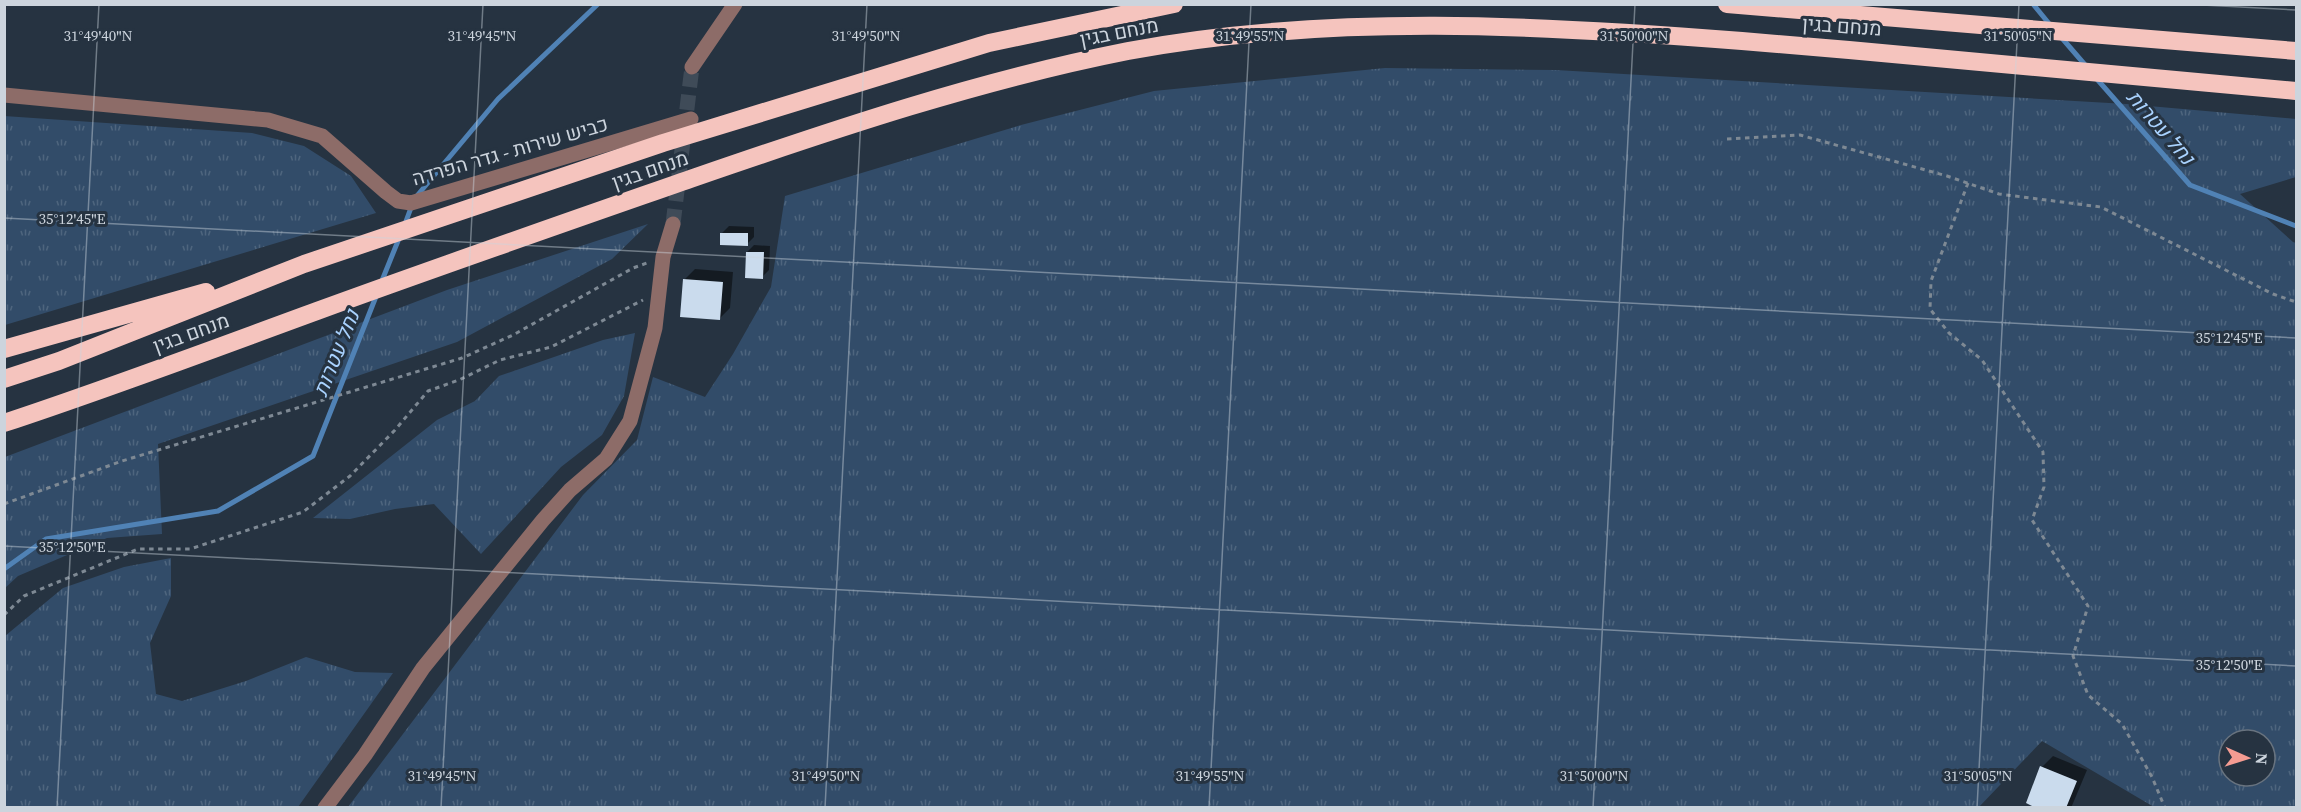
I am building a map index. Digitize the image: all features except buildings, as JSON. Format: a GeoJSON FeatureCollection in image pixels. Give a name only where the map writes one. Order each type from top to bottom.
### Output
{"type":"FeatureCollection","features":[{"type":"Feature","properties":{"kind":"highway","name":"מנחם בגין"},"geometry":{"type":"LineString","coordinates":[[4,379],[59,361],[303,264],[663,143],[989,43],[1174,4]]}},
{"type":"Feature","properties":{"kind":"highway","name":"מנחם בגין"},"geometry":{"type":"LineString","coordinates":[[1727,4],[2296,51]]}},
{"type":"Feature","properties":{"kind":"highway","name":"מנחם בגין"},"geometry":{"type":"LineString","coordinates":[[4,423],[848,125],[1007,79],[1131,51],[1200,41],[1333,26],[1472,25],[1599,30],[1879,52],[2296,91]]}},
{"type":"Feature","properties":{"kind":"highway"},"geometry":{"type":"LineString","coordinates":[[4,349],[303,264]]}},
{"type":"Feature","properties":{"kind":"highway"},"geometry":{"type":"LineString","coordinates":[[4,431],[80,398]]}},
{"type":"Feature","properties":{"kind":"street"},"geometry":{"type":"LineString","coordinates":[[692,67],[735,4]]}},
{"type":"Feature","properties":{"kind":"street","name":"כביש שירות - גדר הפרדה"},"geometry":{"type":"LineString","coordinates":[[4,95],[268,120],[322,136],[386,192],[398,201],[411,203],[691,119]]}},
{"type":"Feature","properties":{"kind":"street"},"geometry":{"type":"LineString","coordinates":[[325,807],[365,755],[436,651],[543,520],[570,490],[606,459],[630,421],[655,328],[663,257],[673,224]]}},
{"type":"Feature","properties":{"kind":"path"},"geometry":{"type":"LineString","coordinates":[[1727,139],[1800,135],[1999,194],[2101,207],[2273,294],[2296,302]]}},
{"type":"Feature","properties":{"kind":"path"},"geometry":{"type":"LineString","coordinates":[[1968,183],[1931,281],[1930,309],[1949,333],[1982,360],[2043,452],[2044,487],[2032,520],[2088,606],[2073,656],[2088,695],[2122,724],[2152,777],[2165,807]]}},
{"type":"Feature","properties":{"kind":"path"},"geometry":{"type":"LineString","coordinates":[[4,504],[132,458],[462,358],[513,335],[633,268],[663,257]]}},
{"type":"Feature","properties":{"kind":"path"},"geometry":{"type":"LineString","coordinates":[[4,615],[24,596],[138,549],[190,549],[303,512],[350,476],[395,430],[428,391],[459,381],[500,360],[551,347],[659,292]]}},
{"type":"Feature","properties":{"kind":"green space"},"geometry":{"type":"Polygon","coordinates":[[[1385,68],[1556,70],[2126,104],[2296,119],[2296,177],[2240,194],[2296,243],[2296,807],[2154,807],[2042,741],[1978,808],[348,807],[583,495],[637,440],[653,377],[705,397],[733,354],[771,287],[785,196],[1021,125],[1154,91],[1385,68]]]}},
{"type":"Feature","properties":{"kind":"green space"},"geometry":{"type":"Polygon","coordinates":[[[4,116],[252,133],[304,146],[351,176],[376,213],[5,325],[4,116]]]}},
{"type":"Feature","properties":{"kind":"green space"},"geometry":{"type":"Polygon","coordinates":[[[648,224],[612,259],[457,342],[158,444],[162,534],[107,538],[18,576],[5,588],[5,457],[447,290],[648,224]]]}},
{"type":"Feature","properties":{"kind":"green space"},"geometry":{"type":"Polygon","coordinates":[[[635,333],[624,396],[602,435],[561,467],[481,554],[434,504],[395,509],[350,519],[313,518],[437,420],[475,401],[499,376],[603,340],[635,333]]]}},
{"type":"Feature","properties":{"kind":"green space"},"geometry":{"type":"Polygon","coordinates":[[[171,558],[171,596],[150,643],[156,694],[182,701],[246,681],[306,657],[355,672],[393,673],[298,807],[5,807],[5,636],[63,588],[124,567],[171,558]]]}},
{"type":"Feature","properties":{"kind":"waterway","name":"נחל עטרות"},"geometry":{"type":"LineString","coordinates":[[416,197],[498,99],[598,4]]}},
{"type":"Feature","properties":{"kind":"waterway","name":"נחל עטרות"},"geometry":{"type":"LineString","coordinates":[[2033,4],[2051,26]]}},
{"type":"Feature","properties":{"kind":"waterway","name":"נחל עטרות"},"geometry":{"type":"LineString","coordinates":[[2061,37],[2086,66]]}},
{"type":"Feature","properties":{"kind":"waterway","name":"נחל עטרות"},"geometry":{"type":"LineString","coordinates":[[2096,78],[2190,185],[2296,226]]}},
{"type":"Feature","properties":{"kind":"waterway","name":"נחל עטרות"},"geometry":{"type":"LineString","coordinates":[[405,224],[412,205]]}},
{"type":"Feature","properties":{"kind":"waterway","name":"נחל עטרות"},"geometry":{"type":"LineString","coordinates":[[381,283],[400,236]]}},
{"type":"Feature","properties":{"kind":"waterway","name":"נחל עטרות"},"geometry":{"type":"LineString","coordinates":[[4,569],[46,539],[218,511],[313,456],[377,294]]}},
{"type":"Feature","properties":{"kind":"tunnel"},"geometry":{"type":"LineString","coordinates":[[673,224],[692,67]]}}]}
